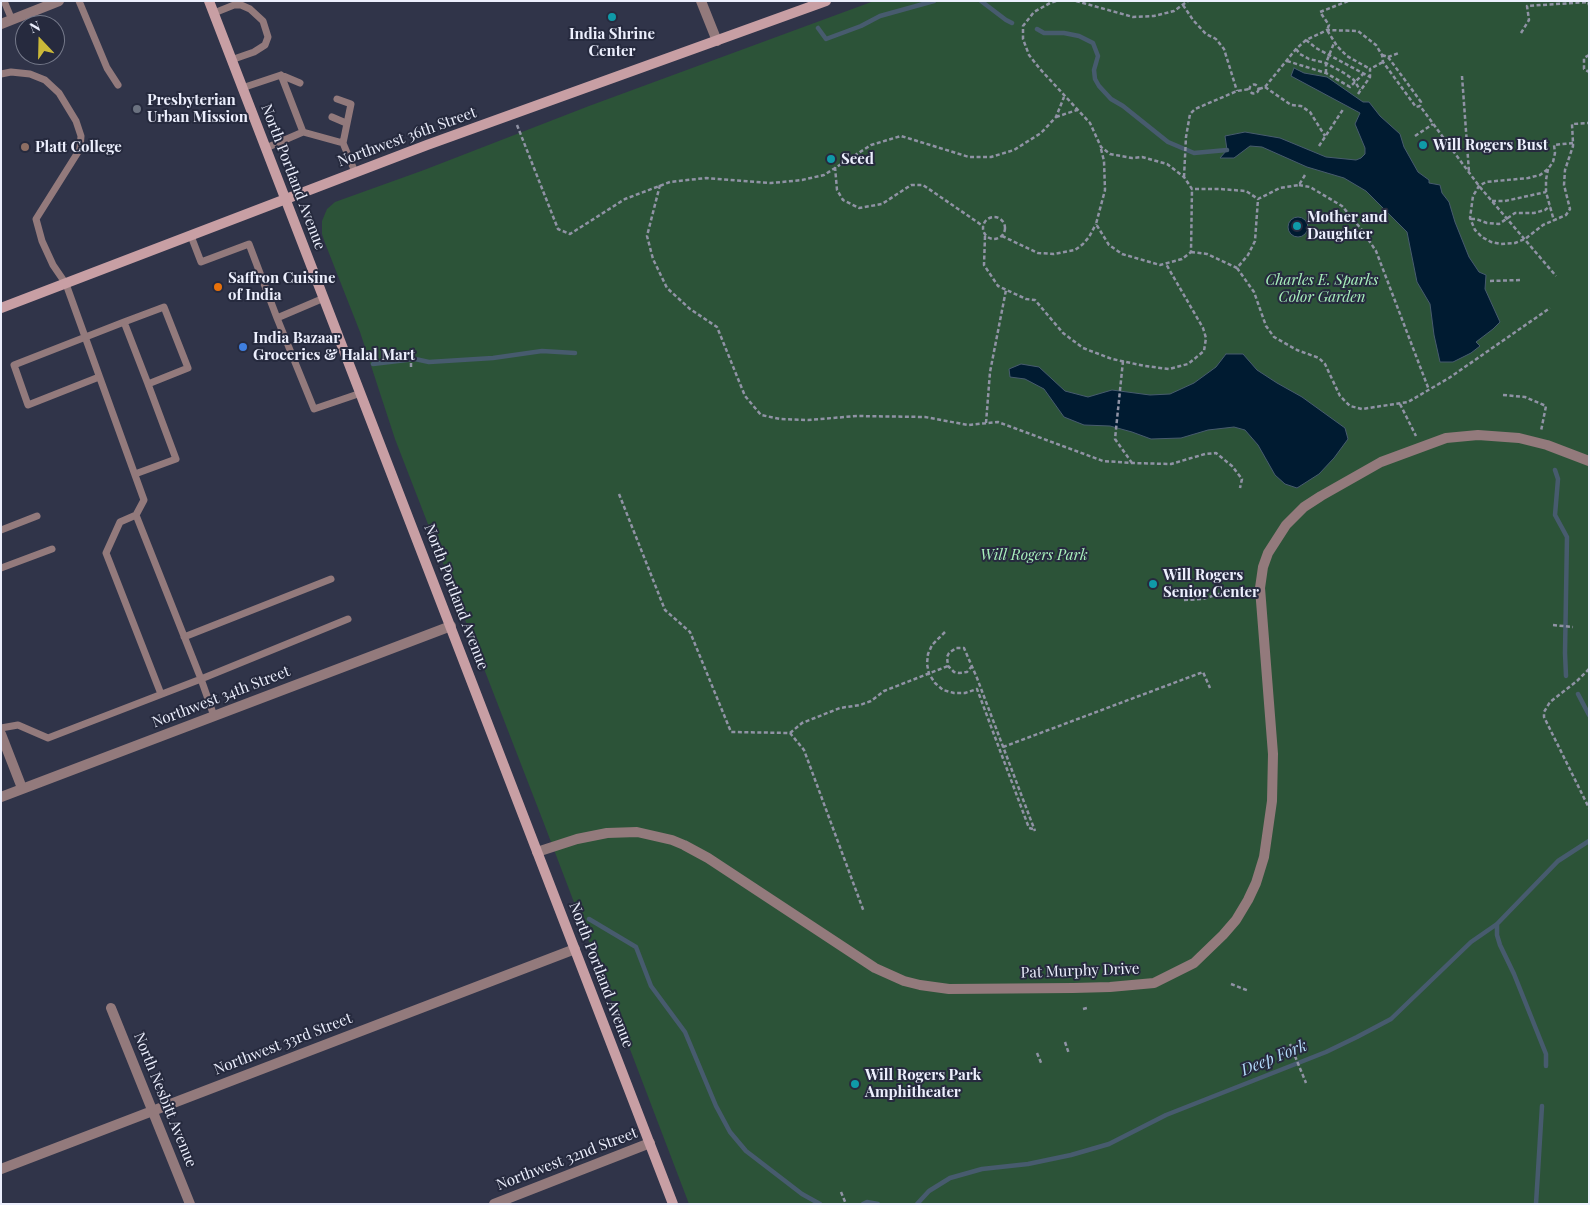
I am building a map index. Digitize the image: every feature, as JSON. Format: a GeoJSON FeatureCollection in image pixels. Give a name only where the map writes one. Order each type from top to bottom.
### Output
{"type":"FeatureCollection","features":[{"type":"Feature","properties":{"kind":"main road","name":"North Portland Avenue"},"geometry":{"type":"LineString","coordinates":[[209,1],[673,1204]]}},
{"type":"Feature","properties":{"kind":"main road","name":"Northwest 36th Street"},"geometry":{"type":"LineString","coordinates":[[1,308],[355,172],[826,1]]}},
{"type":"Feature","properties":{"kind":"street"},"geometry":{"type":"LineString","coordinates":[[1,24],[60,1]]}},
{"type":"Feature","properties":{"kind":"street"},"geometry":{"type":"LineString","coordinates":[[701,1],[717,41]]}},
{"type":"Feature","properties":{"kind":"street","name":"Pat Murphy Drive"},"geometry":{"type":"LineString","coordinates":[[537,852],[571,841],[607,833],[637,832],[684,844],[875,968],[904,981],[920,985],[949,989],[1101,988],[1154,982],[1194,962],[1224,935],[1248,900],[1256,883],[1264,857],[1272,801],[1273,754],[1260,606],[1261,578],[1268,553],[1286,525],[1304,507],[1345,481],[1381,462],[1446,438],[1462,435],[1506,436],[1538,443],[1589,461]]}},
{"type":"Feature","properties":{"kind":"street","name":"Northwest 34th Street"},"geometry":{"type":"LineString","coordinates":[[1,797],[451,626]]}},
{"type":"Feature","properties":{"kind":"street"},"geometry":{"type":"LineString","coordinates":[[1,734],[22,788]]}},
{"type":"Feature","properties":{"kind":"street","name":"Northwest 33rd Street"},"geometry":{"type":"LineString","coordinates":[[1,1169],[575,949]]}},
{"type":"Feature","properties":{"kind":"street","name":"North Nesbitt Avenue"},"geometry":{"type":"LineString","coordinates":[[111,1008],[190,1204]]}},
{"type":"Feature","properties":{"kind":"street","name":"Northwest 32nd Street"},"geometry":{"type":"LineString","coordinates":[[494,1204],[650,1143]]}},
{"type":"Feature","properties":{"kind":"lane"},"geometry":{"type":"LineString","coordinates":[[4,1],[12,20]]}},
{"type":"Feature","properties":{"kind":"lane"},"geometry":{"type":"LineString","coordinates":[[79,1],[107,68],[118,85]]}},
{"type":"Feature","properties":{"kind":"lane"},"geometry":{"type":"LineString","coordinates":[[214,13],[234,5],[241,5],[250,9],[263,21],[268,37],[264,45],[254,52],[231,60]]}},
{"type":"Feature","properties":{"kind":"lane"},"geometry":{"type":"LineString","coordinates":[[1,74],[11,72],[30,74],[44,80],[59,92],[76,121],[81,136],[80,149],[36,219],[42,241],[66,284],[144,500],[136,515],[120,522],[106,553],[161,694]]}},
{"type":"Feature","properties":{"kind":"lane"},"geometry":{"type":"LineString","coordinates":[[242,88],[281,75],[300,83]]}},
{"type":"Feature","properties":{"kind":"lane"},"geometry":{"type":"LineString","coordinates":[[281,75],[303,132]]}},
{"type":"Feature","properties":{"kind":"lane"},"geometry":{"type":"LineString","coordinates":[[290,99],[299,102]]}},
{"type":"Feature","properties":{"kind":"lane"},"geometry":{"type":"LineString","coordinates":[[337,99],[351,104],[343,143],[355,172]]}},
{"type":"Feature","properties":{"kind":"lane"},"geometry":{"type":"LineString","coordinates":[[332,117],[346,123]]}},
{"type":"Feature","properties":{"kind":"lane"},"geometry":{"type":"LineString","coordinates":[[266,148],[303,132],[343,143]]}},
{"type":"Feature","properties":{"kind":"lane"},"geometry":{"type":"LineString","coordinates":[[191,236],[201,262],[248,244],[314,409],[361,393]]}},
{"type":"Feature","properties":{"kind":"lane"},"geometry":{"type":"LineString","coordinates":[[277,318],[324,298]]}},
{"type":"Feature","properties":{"kind":"lane"},"geometry":{"type":"LineString","coordinates":[[100,377],[28,405],[14,365],[164,307],[188,368],[148,384]]}},
{"type":"Feature","properties":{"kind":"lane"},"geometry":{"type":"LineString","coordinates":[[124,322],[176,459],[134,474]]}},
{"type":"Feature","properties":{"kind":"lane"},"geometry":{"type":"LineString","coordinates":[[136,515],[214,716]]}},
{"type":"Feature","properties":{"kind":"lane"},"geometry":{"type":"LineString","coordinates":[[1,530],[37,516]]}},
{"type":"Feature","properties":{"kind":"lane"},"geometry":{"type":"LineString","coordinates":[[1,568],[52,548]]}},
{"type":"Feature","properties":{"kind":"lane"},"geometry":{"type":"LineString","coordinates":[[184,637],[331,579]]}},
{"type":"Feature","properties":{"kind":"lane"},"geometry":{"type":"LineString","coordinates":[[1,728],[18,725],[48,738],[348,619]]}},
{"type":"Feature","properties":{"kind":"path"},"geometry":{"type":"LineString","coordinates":[[1002,236],[1038,253],[1066,253],[1083,244],[1089,238],[1096,224],[1105,190],[1104,161],[1101,147],[1090,123],[1040,69],[1030,55],[1023,39],[1023,26],[1034,12],[1056,1]]}},
{"type":"Feature","properties":{"kind":"path"},"geometry":{"type":"LineString","coordinates":[[1076,1],[1133,17],[1154,16],[1174,11],[1188,1]]}},
{"type":"Feature","properties":{"kind":"path"},"geometry":{"type":"LineString","coordinates":[[1348,1],[1320,12],[1329,25],[1327,30],[1335,43],[1347,56],[1370,70]]}},
{"type":"Feature","properties":{"kind":"path"},"geometry":{"type":"LineString","coordinates":[[1521,33],[1529,20],[1527,6],[1589,2]]}},
{"type":"Feature","properties":{"kind":"path"},"geometry":{"type":"LineString","coordinates":[[1183,5],[1192,20],[1206,34],[1216,39],[1224,49],[1237,91]]}},
{"type":"Feature","properties":{"kind":"path"},"geometry":{"type":"LineString","coordinates":[[1250,89],[1254,94],[1259,89],[1265,87],[1296,49],[1306,40],[1327,30],[1358,31],[1376,45],[1382,55],[1383,62],[1416,106],[1420,106]]}},
{"type":"Feature","properties":{"kind":"path"},"geometry":{"type":"LineString","coordinates":[[1306,40],[1316,48],[1370,77]]}},
{"type":"Feature","properties":{"kind":"path"},"geometry":{"type":"LineString","coordinates":[[1326,73],[1326,63],[1335,43]]}},
{"type":"Feature","properties":{"kind":"path"},"geometry":{"type":"LineString","coordinates":[[1296,49],[1300,54],[1309,59],[1326,63],[1344,73],[1355,82],[1359,92],[1370,77],[1370,70]]}},
{"type":"Feature","properties":{"kind":"path"},"geometry":{"type":"LineString","coordinates":[[1388,57],[1399,53]]}},
{"type":"Feature","properties":{"kind":"path"},"geometry":{"type":"LineString","coordinates":[[1382,55],[1388,57],[1421,102],[1420,106],[1479,186],[1556,276]]}},
{"type":"Feature","properties":{"kind":"path"},"geometry":{"type":"LineString","coordinates":[[1589,55],[1584,58],[1584,69],[1589,72]]}},
{"type":"Feature","properties":{"kind":"path"},"geometry":{"type":"LineString","coordinates":[[1286,61],[1326,73],[1350,87],[1364,73]]}},
{"type":"Feature","properties":{"kind":"path"},"geometry":{"type":"LineString","coordinates":[[1370,70],[1383,62]]}},
{"type":"Feature","properties":{"kind":"path"},"geometry":{"type":"LineString","coordinates":[[1462,76],[1470,174]]}},
{"type":"Feature","properties":{"kind":"path"},"geometry":{"type":"LineString","coordinates":[[1184,177],[1190,114],[1195,109],[1237,91],[1250,89],[1254,85],[1258,86],[1259,89]]}},
{"type":"Feature","properties":{"kind":"path"},"geometry":{"type":"LineString","coordinates":[[1265,87],[1291,105],[1301,106],[1310,112],[1324,136]]}},
{"type":"Feature","properties":{"kind":"path"},"geometry":{"type":"LineString","coordinates":[[513,115],[558,229],[570,234],[625,198],[670,182],[706,178],[771,183],[802,180],[824,175],[871,145],[901,136],[969,157],[991,157],[1014,150],[1041,133],[1056,118],[1064,97]]}},
{"type":"Feature","properties":{"kind":"path"},"geometry":{"type":"LineString","coordinates":[[1319,146],[1344,108]]}},
{"type":"Feature","properties":{"kind":"path"},"geometry":{"type":"LineString","coordinates":[[1056,118],[1077,110]]}},
{"type":"Feature","properties":{"kind":"path"},"geometry":{"type":"LineString","coordinates":[[1548,169],[1540,175],[1528,178],[1486,182],[1479,186],[1473,196],[1471,219],[1475,230],[1491,242],[1501,244],[1515,243],[1525,239],[1543,225],[1566,215],[1570,208],[1564,185],[1564,170],[1570,158],[1573,143],[1572,124],[1589,123]]}},
{"type":"Feature","properties":{"kind":"path"},"geometry":{"type":"LineString","coordinates":[[1415,136],[1433,124]]}},
{"type":"Feature","properties":{"kind":"path"},"geometry":{"type":"LineString","coordinates":[[1554,221],[1546,192],[1548,169],[1555,153],[1554,145],[1573,143]]}},
{"type":"Feature","properties":{"kind":"path"},"geometry":{"type":"LineString","coordinates":[[1101,147],[1110,154],[1142,157],[1161,162],[1184,177],[1192,189],[1192,252]]}},
{"type":"Feature","properties":{"kind":"path"},"geometry":{"type":"LineString","coordinates":[[835,167],[837,190],[843,200],[859,208],[882,204],[911,185],[923,185],[983,226],[986,236],[984,265],[998,286],[1026,299],[1034,300],[1063,333],[1083,348],[1123,362],[1169,369],[1188,364],[1204,352],[1206,338],[1202,328],[1166,264]]}},
{"type":"Feature","properties":{"kind":"path"},"geometry":{"type":"LineString","coordinates":[[1299,184],[1305,175]]}},
{"type":"Feature","properties":{"kind":"path"},"geometry":{"type":"LineString","coordinates":[[1258,199],[1280,188],[1299,184],[1310,187],[1342,206],[1376,251],[1430,390]]}},
{"type":"Feature","properties":{"kind":"path"},"geometry":{"type":"LineString","coordinates":[[660,185],[647,236],[653,259],[668,288],[690,309],[717,327],[745,396],[761,415],[780,419],[808,420],[857,416],[925,417],[968,426],[998,422],[1103,460],[1132,464],[1171,464],[1216,453],[1232,466],[1242,480],[1240,488]]}},
{"type":"Feature","properties":{"kind":"path"},"geometry":{"type":"LineString","coordinates":[[1192,189],[1220,188],[1246,191],[1258,199]]}},
{"type":"Feature","properties":{"kind":"path"},"geometry":{"type":"LineString","coordinates":[[1492,201],[1505,201],[1546,192]]}},
{"type":"Feature","properties":{"kind":"path"},"geometry":{"type":"LineString","coordinates":[[1237,268],[1248,255],[1255,241],[1258,199]]}},
{"type":"Feature","properties":{"kind":"path"},"geometry":{"type":"LineString","coordinates":[[1471,219],[1499,224],[1515,213],[1534,214],[1550,206]]}},
{"type":"Feature","properties":{"kind":"path"},"geometry":{"type":"LineString","coordinates":[[983,226],[987,219],[994,217],[998,218],[1006,226],[1002,236],[992,240],[986,236]]}},
{"type":"Feature","properties":{"kind":"path"},"geometry":{"type":"LineString","coordinates":[[1096,224],[1109,245],[1122,254],[1160,265],[1182,259],[1192,252],[1207,254],[1237,268],[1254,292],[1266,326],[1274,337],[1297,350],[1319,358],[1326,364],[1340,396],[1350,406],[1362,408],[1408,402],[1430,390],[1550,308]]}},
{"type":"Feature","properties":{"kind":"path"},"geometry":{"type":"LineString","coordinates":[[1490,281],[1520,280]]}},
{"type":"Feature","properties":{"kind":"path"},"geometry":{"type":"LineString","coordinates":[[986,424],[990,372],[1006,290]]}},
{"type":"Feature","properties":{"kind":"path"},"geometry":{"type":"LineString","coordinates":[[411,351],[411,367]]}},
{"type":"Feature","properties":{"kind":"path"},"geometry":{"type":"LineString","coordinates":[[1123,362],[1115,438],[1132,464]]}},
{"type":"Feature","properties":{"kind":"path"},"geometry":{"type":"LineString","coordinates":[[1503,394],[1525,397],[1546,406],[1538,443]]}},
{"type":"Feature","properties":{"kind":"path"},"geometry":{"type":"LineString","coordinates":[[1400,404],[1421,446]]}},
{"type":"Feature","properties":{"kind":"path"},"geometry":{"type":"LineString","coordinates":[[619,494],[665,610],[690,632],[732,732],[790,733],[802,723],[840,708],[871,701],[884,691],[948,666]]}},
{"type":"Feature","properties":{"kind":"path"},"geometry":{"type":"LineString","coordinates":[[1184,600],[1203,599],[1225,592]]}},
{"type":"Feature","properties":{"kind":"path"},"geometry":{"type":"LineString","coordinates":[[1553,625],[1573,627]]}},
{"type":"Feature","properties":{"kind":"path"},"geometry":{"type":"LineString","coordinates":[[945,632],[932,645],[928,654],[929,674],[935,683],[944,690],[954,693],[965,693],[977,689],[1029,828],[1034,830],[972,666],[964,648],[956,648],[947,657],[948,666],[951,670],[959,673],[967,672],[972,666]]}},
{"type":"Feature","properties":{"kind":"path"},"geometry":{"type":"LineString","coordinates":[[1589,669],[1550,702],[1544,712],[1546,722],[1589,808]]}},
{"type":"Feature","properties":{"kind":"path"},"geometry":{"type":"LineString","coordinates":[[1003,747],[1204,672],[1210,688]]}},
{"type":"Feature","properties":{"kind":"path"},"geometry":{"type":"LineString","coordinates":[[790,733],[804,750],[864,912]]}},
{"type":"Feature","properties":{"kind":"path"},"geometry":{"type":"LineString","coordinates":[[1231,984],[1249,991]]}},
{"type":"Feature","properties":{"kind":"path"},"geometry":{"type":"LineString","coordinates":[[1083,1009],[1087,1008]]}},
{"type":"Feature","properties":{"kind":"path"},"geometry":{"type":"LineString","coordinates":[[1064,1042],[1069,1054]]}},
{"type":"Feature","properties":{"kind":"path"},"geometry":{"type":"LineString","coordinates":[[1290,1044],[1306,1082]]}},
{"type":"Feature","properties":{"kind":"path"},"geometry":{"type":"LineString","coordinates":[[1037,1053],[1042,1065]]}},
{"type":"Feature","properties":{"kind":"path"},"geometry":{"type":"LineString","coordinates":[[841,1192],[846,1204]]}},
{"type":"Feature","properties":{"kind":"green space","name":"Will Rogers Park"},"geometry":{"type":"Polygon","coordinates":[[[874,1],[1589,1],[1589,1204],[689,1204],[395,439],[360,332],[325,243],[322,234],[322,221],[327,209],[335,202],[874,1]]]}},
{"type":"Feature","properties":{"kind":"water"},"geometry":{"type":"Polygon","coordinates":[[[1294,68],[1304,73],[1327,77],[1363,102],[1369,102],[1380,116],[1400,134],[1404,147],[1418,172],[1429,180],[1429,183],[1440,185],[1442,193],[1449,202],[1469,257],[1479,272],[1486,275],[1485,289],[1500,322],[1476,342],[1480,346],[1471,353],[1453,362],[1440,362],[1430,304],[1417,282],[1407,232],[1366,191],[1344,178],[1307,167],[1262,147],[1250,146],[1234,158],[1220,158],[1227,150],[1225,136],[1245,132],[1280,138],[1326,157],[1356,160],[1365,154],[1365,148],[1355,124],[1360,113],[1291,76],[1294,68]]]}},
{"type":"Feature","properties":{"kind":"water"},"geometry":{"type":"Polygon","coordinates":[[[1298,217],[1305,220],[1308,227],[1305,234],[1298,237],[1291,234],[1288,227],[1291,220],[1298,217]]]}},
{"type":"Feature","properties":{"kind":"water"},"geometry":{"type":"Polygon","coordinates":[[[1226,354],[1243,354],[1257,370],[1302,397],[1345,428],[1348,439],[1319,474],[1297,488],[1285,484],[1275,475],[1258,445],[1245,430],[1234,427],[1208,430],[1181,438],[1151,439],[1110,426],[1084,425],[1064,417],[1044,389],[1025,379],[1010,377],[1009,369],[1021,364],[1039,367],[1065,391],[1088,397],[1112,390],[1150,395],[1170,394],[1194,383],[1216,367],[1226,354]]]}},
{"type":"Feature","properties":{"kind":"waterway"},"geometry":{"type":"LineString","coordinates":[[818,28],[826,39],[861,26],[880,16],[934,1]]}},
{"type":"Feature","properties":{"kind":"waterway"},"geometry":{"type":"LineString","coordinates":[[981,1],[1012,23]]}},
{"type":"Feature","properties":{"kind":"waterway"},"geometry":{"type":"LineString","coordinates":[[1037,29],[1044,33],[1064,33],[1079,36],[1093,43],[1098,56],[1094,70],[1095,79],[1099,86],[1111,99],[1123,106],[1168,142],[1194,153],[1227,150]]}},
{"type":"Feature","properties":{"kind":"waterway"},"geometry":{"type":"LineString","coordinates":[[373,364],[415,359],[429,362],[493,358],[542,351],[575,353]]}},
{"type":"Feature","properties":{"kind":"waterway"},"geometry":{"type":"LineString","coordinates":[[1555,470],[1558,479],[1555,515],[1567,537],[1566,676]]}},
{"type":"Feature","properties":{"kind":"waterway"},"geometry":{"type":"LineString","coordinates":[[1578,694],[1589,715]]}},
{"type":"Feature","properties":{"kind":"waterway","name":"Deep Fork"},"geometry":{"type":"LineString","coordinates":[[917,1204],[929,1191],[950,1178],[982,1169],[1028,1164],[1071,1155],[1109,1144],[1166,1115],[1326,1052],[1391,1019],[1471,942],[1497,924],[1558,861],[1589,841]]}},
{"type":"Feature","properties":{"kind":"waterway"},"geometry":{"type":"LineString","coordinates":[[589,919],[636,947],[651,986],[685,1032],[716,1106],[730,1132],[746,1151],[802,1194],[820,1204]]}},
{"type":"Feature","properties":{"kind":"waterway"},"geometry":{"type":"LineString","coordinates":[[1497,924],[1497,935],[1500,945],[1514,974],[1546,1054],[1546,1066]]}},
{"type":"Feature","properties":{"kind":"waterway"},"geometry":{"type":"LineString","coordinates":[[1536,1204],[1542,1106]]}},
{"type":"Feature","properties":{"kind":"waterway"},"geometry":{"type":"LineString","coordinates":[[863,1204],[867,1202],[878,1204]]}},
{"type":"Feature","properties":{"kind":"place","name":"India Shrine Center"},"geometry":{"type":"Point","coordinates":[612,17]}},
{"type":"Feature","properties":{"kind":"place","name":"Presbyterian Urban Mission"},"geometry":{"type":"Point","coordinates":[137,109]}},
{"type":"Feature","properties":{"kind":"place","name":"Will Rogers Bust"},"geometry":{"type":"Point","coordinates":[1423,145]}},
{"type":"Feature","properties":{"kind":"place","name":"Platt College"},"geometry":{"type":"Point","coordinates":[25,147]}},
{"type":"Feature","properties":{"kind":"place","name":"Seed"},"geometry":{"type":"Point","coordinates":[831,159]}},
{"type":"Feature","properties":{"kind":"place","name":"Mother and Daughter"},"geometry":{"type":"Point","coordinates":[1297,226]}},
{"type":"Feature","properties":{"kind":"place","name":"Saffron Cuisine of India"},"geometry":{"type":"Point","coordinates":[218,287]}},
{"type":"Feature","properties":{"kind":"place","name":"India Bazaar Groceries & Halal Mart"},"geometry":{"type":"Point","coordinates":[243,347]}},
{"type":"Feature","properties":{"kind":"place","name":"Will Rogers Senior Center"},"geometry":{"type":"Point","coordinates":[1153,584]}},
{"type":"Feature","properties":{"kind":"place","name":"Will Rogers Park Amphitheater"},"geometry":{"type":"Point","coordinates":[855,1084]}},
{"type":"Feature","properties":{"kind":"park label","name":"Charles E. Sparks Color Garden"},"geometry":{"type":"Point","coordinates":[1322,288]}}]}
